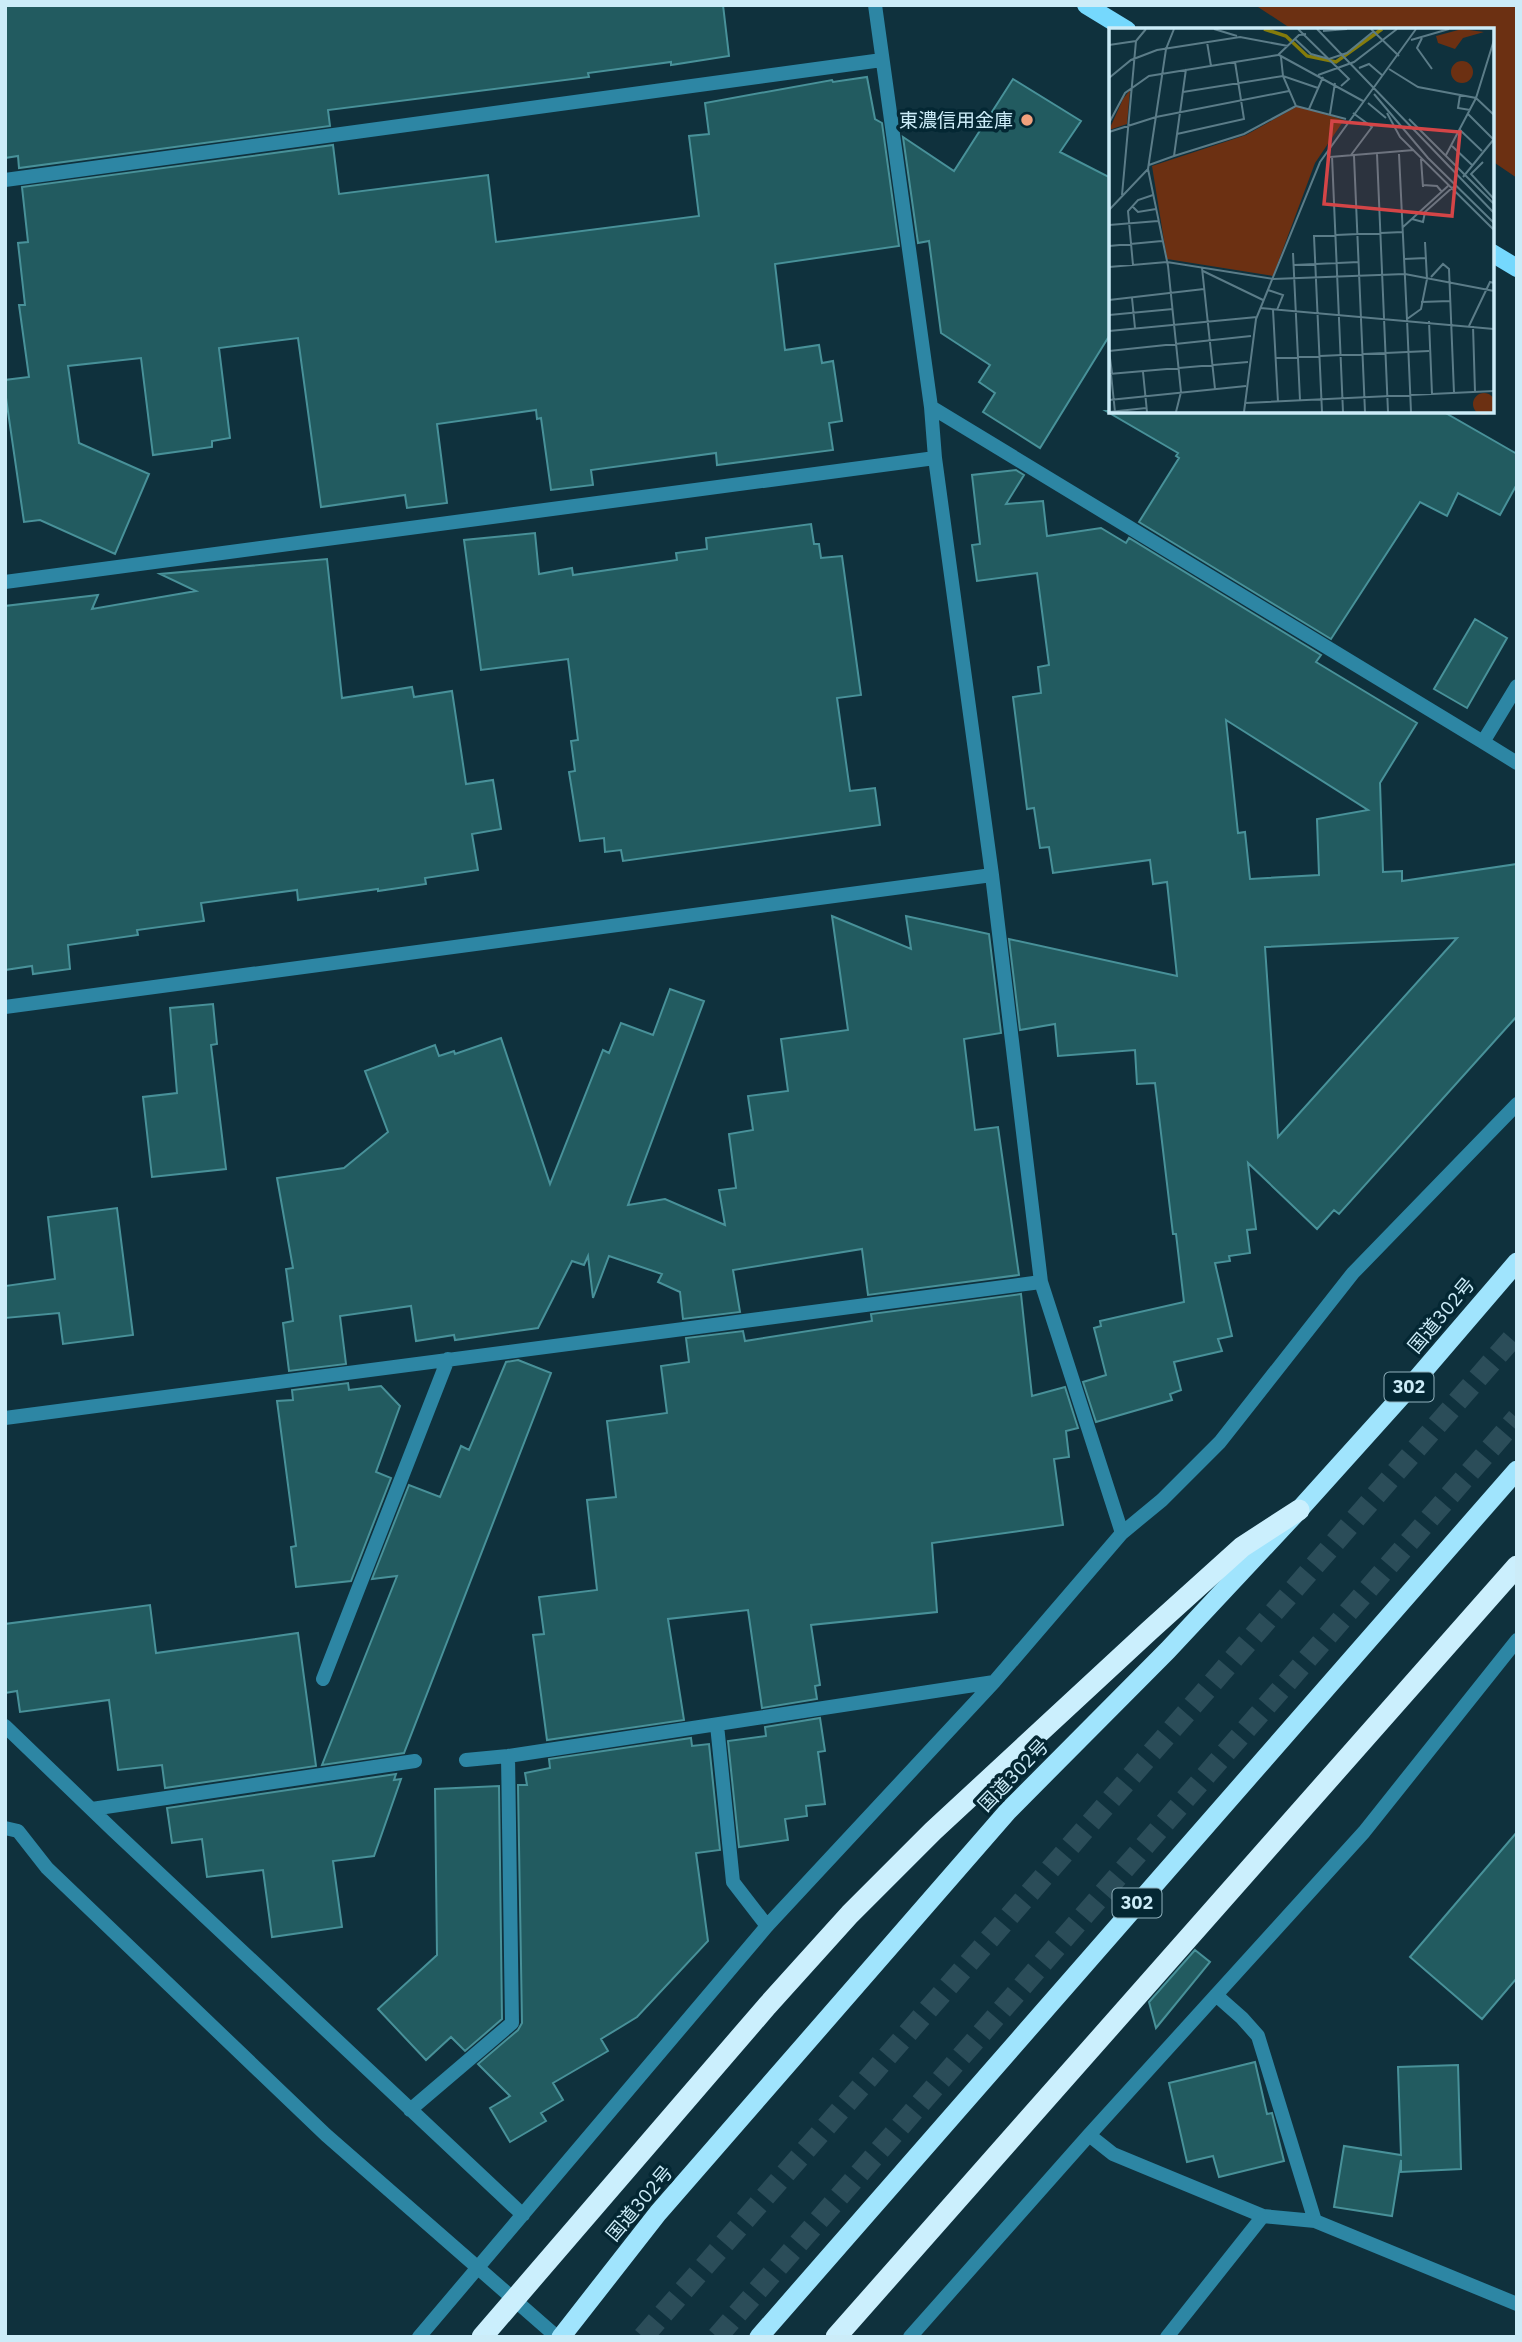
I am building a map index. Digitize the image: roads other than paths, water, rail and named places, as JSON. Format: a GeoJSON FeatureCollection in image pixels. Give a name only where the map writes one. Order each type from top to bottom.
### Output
{"type":"FeatureCollection","features":[{"type":"Feature","properties":{"kind":"highway","name":"国道302号"},"geometry":{"type":"LineString","coordinates":[[559,2337],[659,2213],[1008,1811],[1168,1650],[1299,1510],[1517,1262]]}},
{"type":"Feature","properties":{"kind":"highway","name":"302"},"geometry":{"type":"LineString","coordinates":[[759,2337],[1517,1470]]}},
{"type":"Feature","properties":{"kind":"highway"},"geometry":{"type":"LineString","coordinates":[[482,2337],[767,2006],[860,1904],[933,1831],[1242,1547],[1299,1510]]}},
{"type":"Feature","properties":{"kind":"highway"},"geometry":{"type":"LineString","coordinates":[[836,2337],[1517,1566]]}},
{"type":"Feature","properties":{"kind":"main road"},"geometry":{"type":"LineString","coordinates":[[1086,5],[1124,28]]}},
{"type":"Feature","properties":{"kind":"main road"},"geometry":{"type":"LineString","coordinates":[[1494,254],[1517,268]]}},
{"type":"Feature","properties":{"kind":"street"},"geometry":{"type":"LineString","coordinates":[[875,5],[992,875],[1041,1282],[1122,1533]]}},
{"type":"Feature","properties":{"kind":"street"},"geometry":{"type":"LineString","coordinates":[[5,180],[882,60]]}},
{"type":"Feature","properties":{"kind":"street"},"geometry":{"type":"LineString","coordinates":[[931,407],[1517,763]]}},
{"type":"Feature","properties":{"kind":"street"},"geometry":{"type":"LineString","coordinates":[[5,582],[935,458]]}},
{"type":"Feature","properties":{"kind":"street"},"geometry":{"type":"LineString","coordinates":[[1483,742],[1517,686]]}},
{"type":"Feature","properties":{"kind":"street"},"geometry":{"type":"LineString","coordinates":[[5,1007],[992,875]]}},
{"type":"Feature","properties":{"kind":"street"},"geometry":{"type":"LineString","coordinates":[[419,2337],[767,1926],[994,1682],[1122,1533],[1162,1500],[1220,1442],[1353,1273],[1517,1104]]}},
{"type":"Feature","properties":{"kind":"street"},"geometry":{"type":"LineString","coordinates":[[5,1418],[1041,1282]]}},
{"type":"Feature","properties":{"kind":"street"},"geometry":{"type":"LineString","coordinates":[[323,1679],[448,1359]]}},
{"type":"Feature","properties":{"kind":"street"},"geometry":{"type":"LineString","coordinates":[[910,2337],[1364,1832],[1517,1640]]}},
{"type":"Feature","properties":{"kind":"street"},"geometry":{"type":"LineString","coordinates":[[466,1760],[508,1756],[994,1682]]}},
{"type":"Feature","properties":{"kind":"street"},"geometry":{"type":"LineString","coordinates":[[717,1724],[733,1882],[767,1926]]}},
{"type":"Feature","properties":{"kind":"street"},"geometry":{"type":"LineString","coordinates":[[5,1726],[523,2215]]}},
{"type":"Feature","properties":{"kind":"street"},"geometry":{"type":"LineString","coordinates":[[410,2110],[512,2023],[508,1756]]}},
{"type":"Feature","properties":{"kind":"street"},"geometry":{"type":"LineString","coordinates":[[92,1809],[415,1761]]}},
{"type":"Feature","properties":{"kind":"street"},"geometry":{"type":"LineString","coordinates":[[5,1828],[18,1831],[47,1868],[327,2135],[559,2337]]}},
{"type":"Feature","properties":{"kind":"street"},"geometry":{"type":"LineString","coordinates":[[1216,1995],[1258,2036],[1315,2221]]}},
{"type":"Feature","properties":{"kind":"street"},"geometry":{"type":"LineString","coordinates":[[1089,2135],[1113,2154],[1263,2216],[1315,2221],[1517,2304]]}},
{"type":"Feature","properties":{"kind":"street"},"geometry":{"type":"LineString","coordinates":[[1167,2337],[1263,2216]]}},
{"type":"Feature","properties":{"kind":"tunnel"},"geometry":{"type":"LineString","coordinates":[[643,2337],[1517,1333]]}},
{"type":"Feature","properties":{"kind":"tunnel"},"geometry":{"type":"LineString","coordinates":[[717,2337],[1517,1418]]}},
{"type":"Feature","properties":{"kind":"place","name":"東濃信用金庫"},"geometry":{"type":"Point","coordinates":[1027,120]}}]}
